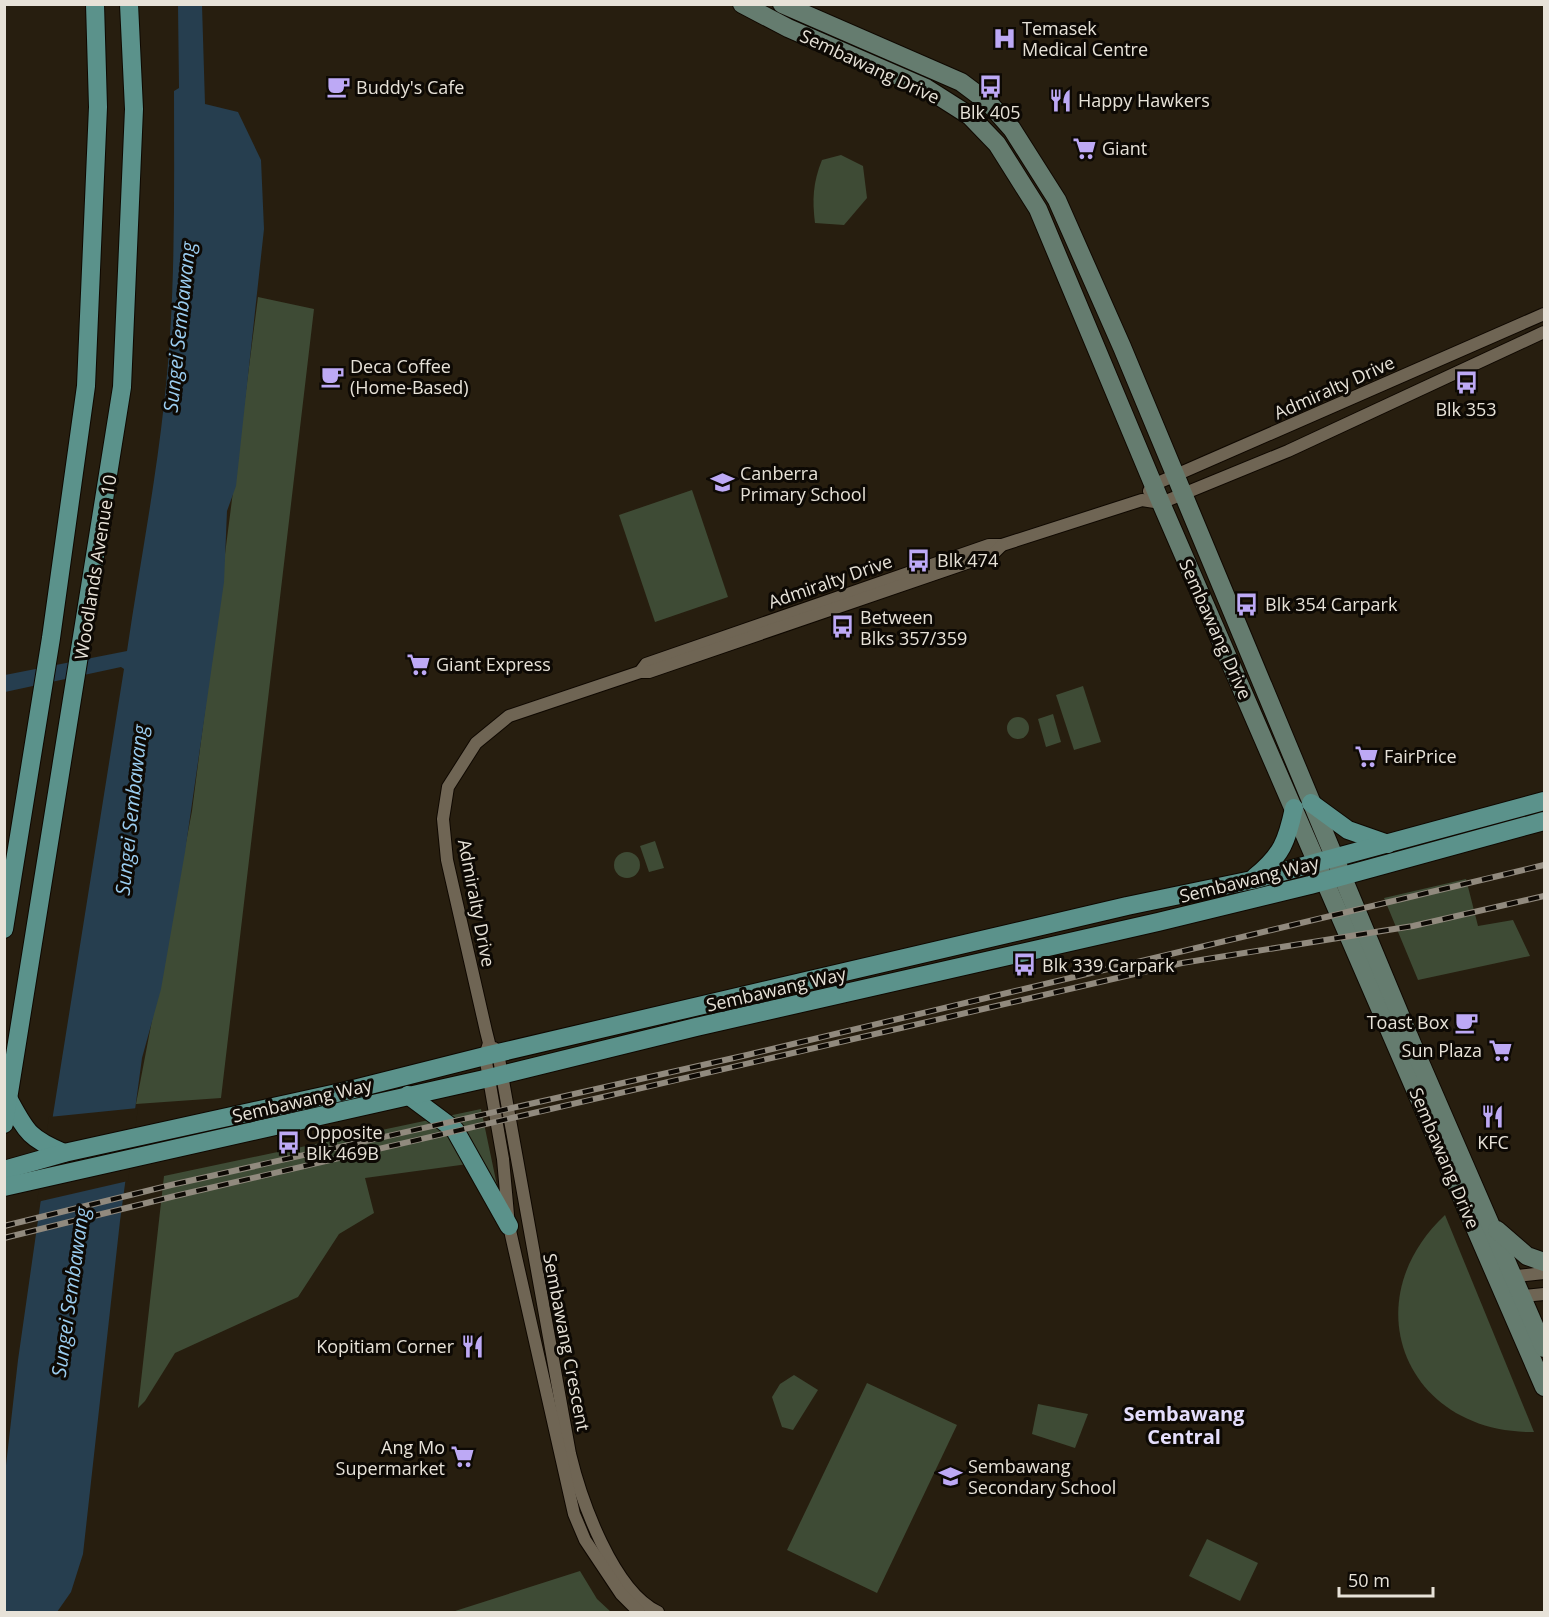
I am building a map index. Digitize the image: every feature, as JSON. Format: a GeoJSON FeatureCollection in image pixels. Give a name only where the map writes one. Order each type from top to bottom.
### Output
{"type":"FeatureCollection","features":[{"type":"Feature","properties":{"kind":"main road","name":"Woodlands Avenue 10"},"geometry":{"type":"LineString","coordinates":[[4,929],[51,638],[86,386],[98,107],[95,4]]}},
{"type":"Feature","properties":{"kind":"main road","name":"Woodlands Avenue 10"},"geometry":{"type":"LineString","coordinates":[[4,1124],[82,650],[122,387],[134,109],[129,4]]}},
{"type":"Feature","properties":{"kind":"main road","name":"Sembawang Drive"},"geometry":{"type":"LineString","coordinates":[[742,4],[788,28],[926,88],[970,116],[997,144],[1038,209],[1148,492],[1161,503],[1327,860],[1344,876],[1418,1055],[1493,1227],[1506,1277]]}},
{"type":"Feature","properties":{"kind":"main road","name":"Sembawang Drive"},"geometry":{"type":"LineString","coordinates":[[782,4],[961,82],[989,103],[1012,129],[1057,200],[1122,347],[1303,805]]}},
{"type":"Feature","properties":{"kind":"main road","name":"Sembawang Way"},"geometry":{"type":"LineString","coordinates":[[4,1187],[40,1179],[166,1140],[491,1050],[1126,906],[1252,880],[1545,801]]}},
{"type":"Feature","properties":{"kind":"main road"},"geometry":{"type":"LineString","coordinates":[[1252,880],[1276,859],[1303,805],[1348,830],[1389,844]]}},
{"type":"Feature","properties":{"kind":"main road","name":"Sembawang Way"},"geometry":{"type":"LineString","coordinates":[[4,1170],[64,1153],[166,1140],[408,1095],[495,1076],[696,1027],[1158,922],[1326,881],[1545,821]]}},
{"type":"Feature","properties":{"kind":"main road","name":"Sembawang Drive"},"geometry":{"type":"LineString","coordinates":[[1327,860],[1326,881],[1515,1297],[1545,1387]]}},
{"type":"Feature","properties":{"kind":"main road"},"geometry":{"type":"LineString","coordinates":[[1126,906],[1150,909],[1158,916],[1158,922]]}},
{"type":"Feature","properties":{"kind":"main road"},"geometry":{"type":"LineString","coordinates":[[408,1095],[455,1130],[509,1226]]}},
{"type":"Feature","properties":{"kind":"main road"},"geometry":{"type":"LineString","coordinates":[[8,1098],[26,1131],[40,1143],[64,1153]]}},
{"type":"Feature","properties":{"kind":"main road"},"geometry":{"type":"LineString","coordinates":[[1493,1227],[1527,1256],[1545,1262]]}},
{"type":"Feature","properties":{"kind":"main road","name":"Sembawang Drive"},"geometry":{"type":"LineString","coordinates":[[1515,1297],[1545,1348]]}},
{"type":"Feature","properties":{"kind":"street","name":"Admiralty Drive"},"geometry":{"type":"LineString","coordinates":[[491,1050],[447,860],[443,819],[448,787],[476,743],[509,716],[640,672],[646,664],[990,545],[1002,545],[1148,492],[1174,476],[1545,314]]}},
{"type":"Feature","properties":{"kind":"street","name":"Admiralty Drive"},"geometry":{"type":"LineString","coordinates":[[1161,503],[1288,451],[1545,332]]}},
{"type":"Feature","properties":{"kind":"street","name":"Sembawang Crescent"},"geometry":{"type":"LineString","coordinates":[[491,1050],[570,1454],[584,1506],[600,1541],[624,1578],[640,1599],[658,1612]]}},
{"type":"Feature","properties":{"kind":"street","name":"Sembawang Crescent"},"geometry":{"type":"LineString","coordinates":[[495,1076],[509,1226],[574,1514],[585,1540],[621,1594],[639,1612]]}},
{"type":"Feature","properties":{"kind":"street"},"geometry":{"type":"LineString","coordinates":[[1506,1277],[1545,1273]]}},
{"type":"Feature","properties":{"kind":"street"},"geometry":{"type":"LineString","coordinates":[[1515,1297],[1545,1294]]}},
{"type":"Feature","properties":{"kind":"green space"},"geometry":{"type":"Polygon","coordinates":[[[841,155],[863,166],[867,198],[844,225],[815,223],[814,191],[822,160],[841,155]]]}},
{"type":"Feature","properties":{"kind":"green space"},"geometry":{"type":"Polygon","coordinates":[[[258,297],[314,309],[221,1098],[136,1104],[192,811],[258,297]]]}},
{"type":"Feature","properties":{"kind":"green space"},"geometry":{"type":"Polygon","coordinates":[[[692,490],[728,597],[655,622],[619,515],[692,490]]]}},
{"type":"Feature","properties":{"kind":"green space"},"geometry":{"type":"Polygon","coordinates":[[[1083,686],[1101,742],[1074,750],[1056,695],[1083,686]]]}},
{"type":"Feature","properties":{"kind":"green space"},"geometry":{"type":"Polygon","coordinates":[[[1053,714],[1061,742],[1046,747],[1038,719],[1053,714]]]}},
{"type":"Feature","properties":{"kind":"green space"},"geometry":{"type":"Polygon","coordinates":[[[1018,717],[1026,720],[1029,728],[1026,736],[1018,739],[1010,736],[1007,728],[1010,720],[1018,717]]]}},
{"type":"Feature","properties":{"kind":"green space"},"geometry":{"type":"Polygon","coordinates":[[[655,841],[664,868],[649,872],[640,846],[655,841]]]}},
{"type":"Feature","properties":{"kind":"green space"},"geometry":{"type":"Polygon","coordinates":[[[627,852],[636,856],[640,865],[636,874],[627,878],[618,874],[614,865],[618,856],[627,852]]]}},
{"type":"Feature","properties":{"kind":"green space"},"geometry":{"type":"Polygon","coordinates":[[[1466,879],[1478,926],[1513,920],[1530,956],[1418,980],[1384,898],[1466,879]]]}},
{"type":"Feature","properties":{"kind":"green space"},"geometry":{"type":"Polygon","coordinates":[[[481,1109],[499,1195],[468,1164],[365,1178],[374,1213],[339,1234],[298,1297],[175,1353],[145,1401],[138,1408],[164,1176],[481,1109]]]}},
{"type":"Feature","properties":{"kind":"green space"},"geometry":{"type":"Polygon","coordinates":[[[1445,1215],[1534,1432],[1490,1427],[1453,1411],[1425,1387],[1407,1357],[1399,1322],[1402,1286],[1417,1249],[1445,1215]]]}},
{"type":"Feature","properties":{"kind":"green space"},"geometry":{"type":"Polygon","coordinates":[[[794,1375],[818,1390],[793,1430],[782,1427],[772,1397],[780,1384],[794,1375]]]}},
{"type":"Feature","properties":{"kind":"green space"},"geometry":{"type":"Polygon","coordinates":[[[867,1383],[957,1425],[877,1593],[787,1550],[867,1383]]]}},
{"type":"Feature","properties":{"kind":"green space"},"geometry":{"type":"Polygon","coordinates":[[[1038,1404],[1088,1414],[1075,1448],[1032,1434],[1038,1404]]]}},
{"type":"Feature","properties":{"kind":"green space"},"geometry":{"type":"Polygon","coordinates":[[[1207,1539],[1258,1563],[1240,1601],[1189,1576],[1207,1539]]]}},
{"type":"Feature","properties":{"kind":"green space"},"geometry":{"type":"Polygon","coordinates":[[[580,1571],[597,1599],[611,1612],[452,1612],[580,1571]]]}},
{"type":"Feature","properties":{"kind":"water","name":"Sungei Sembawang"},"geometry":{"type":"Polygon","coordinates":[[[178,5],[202,5],[205,104],[238,112],[261,160],[264,229],[236,486],[227,511],[224,582],[185,852],[161,989],[142,1058],[120,1221],[83,1554],[71,1592],[57,1612],[5,1612],[5,1474],[18,1360],[53,1115],[124,669],[121,667],[5,692],[5,675],[127,651],[156,466],[168,365],[174,248],[174,91],[179,88],[178,5]]]}},
{"type":"Feature","properties":{"kind":"pier"},"geometry":{"type":"Polygon","coordinates":[[[138,1108],[128,1181],[37,1202],[49,1117],[138,1108]]]}},
{"type":"Feature","properties":{"kind":"railway"},"geometry":{"type":"LineString","coordinates":[[4,1226],[171,1185],[747,1055],[1544,865]]}},
{"type":"Feature","properties":{"kind":"railway"},"geometry":{"type":"LineString","coordinates":[[4,1238],[175,1196],[1182,963],[1413,926],[1544,896]]}},
{"type":"Feature","properties":{"kind":"place","name":"Temasek Medical Centre"},"geometry":{"type":"Point","coordinates":[1004,38]}},
{"type":"Feature","properties":{"kind":"place","name":"Blk 405"},"geometry":{"type":"Point","coordinates":[990,86]}},
{"type":"Feature","properties":{"kind":"place","name":"Buddy's Cafe"},"geometry":{"type":"Point","coordinates":[338,87]}},
{"type":"Feature","properties":{"kind":"place","name":"Happy Hawkers"},"geometry":{"type":"Point","coordinates":[1060,100]}},
{"type":"Feature","properties":{"kind":"place","name":"Giant"},"geometry":{"type":"Point","coordinates":[1084,148]}},
{"type":"Feature","properties":{"kind":"place","name":"Deca Coffee (Home-Based)"},"geometry":{"type":"Point","coordinates":[332,376]}},
{"type":"Feature","properties":{"kind":"place","name":"Blk 353"},"geometry":{"type":"Point","coordinates":[1466,383]}},
{"type":"Feature","properties":{"kind":"place","name":"Canberra Primary School"},"geometry":{"type":"Point","coordinates":[722,483]}},
{"type":"Feature","properties":{"kind":"place","name":"Blk 474"},"geometry":{"type":"Point","coordinates":[919,560]}},
{"type":"Feature","properties":{"kind":"place","name":"Blk 354 Carpark"},"geometry":{"type":"Point","coordinates":[1247,604]}},
{"type":"Feature","properties":{"kind":"place","name":"Between Blks 357/359"},"geometry":{"type":"Point","coordinates":[842,627]}},
{"type":"Feature","properties":{"kind":"place","name":"Giant Express"},"geometry":{"type":"Point","coordinates":[418,664]}},
{"type":"Feature","properties":{"kind":"place","name":"FairPrice"},"geometry":{"type":"Point","coordinates":[1366,756]}},
{"type":"Feature","properties":{"kind":"place","name":"Blk 339 Carpark"},"geometry":{"type":"Point","coordinates":[1024,965]}},
{"type":"Feature","properties":{"kind":"place","name":"Toast Box"},"geometry":{"type":"Point","coordinates":[1467,1022]}},
{"type":"Feature","properties":{"kind":"place","name":"Sun Plaza"},"geometry":{"type":"Point","coordinates":[1500,1050]}},
{"type":"Feature","properties":{"kind":"place","name":"KFC"},"geometry":{"type":"Point","coordinates":[1493,1116]}},
{"type":"Feature","properties":{"kind":"place","name":"Opposite Blk 469B"},"geometry":{"type":"Point","coordinates":[288,1142]}},
{"type":"Feature","properties":{"kind":"place","name":"Kopitiam Corner"},"geometry":{"type":"Point","coordinates":[472,1346]}},
{"type":"Feature","properties":{"kind":"place","name":"Ang Mo Supermarket"},"geometry":{"type":"Point","coordinates":[463,1457]}},
{"type":"Feature","properties":{"kind":"place","name":"Sembawang Secondary School"},"geometry":{"type":"Point","coordinates":[950,1476]}},
{"type":"Feature","properties":{"kind":"district","name":"Sembawang Central"},"geometry":{"type":"Point","coordinates":[1184,1424]}}]}
